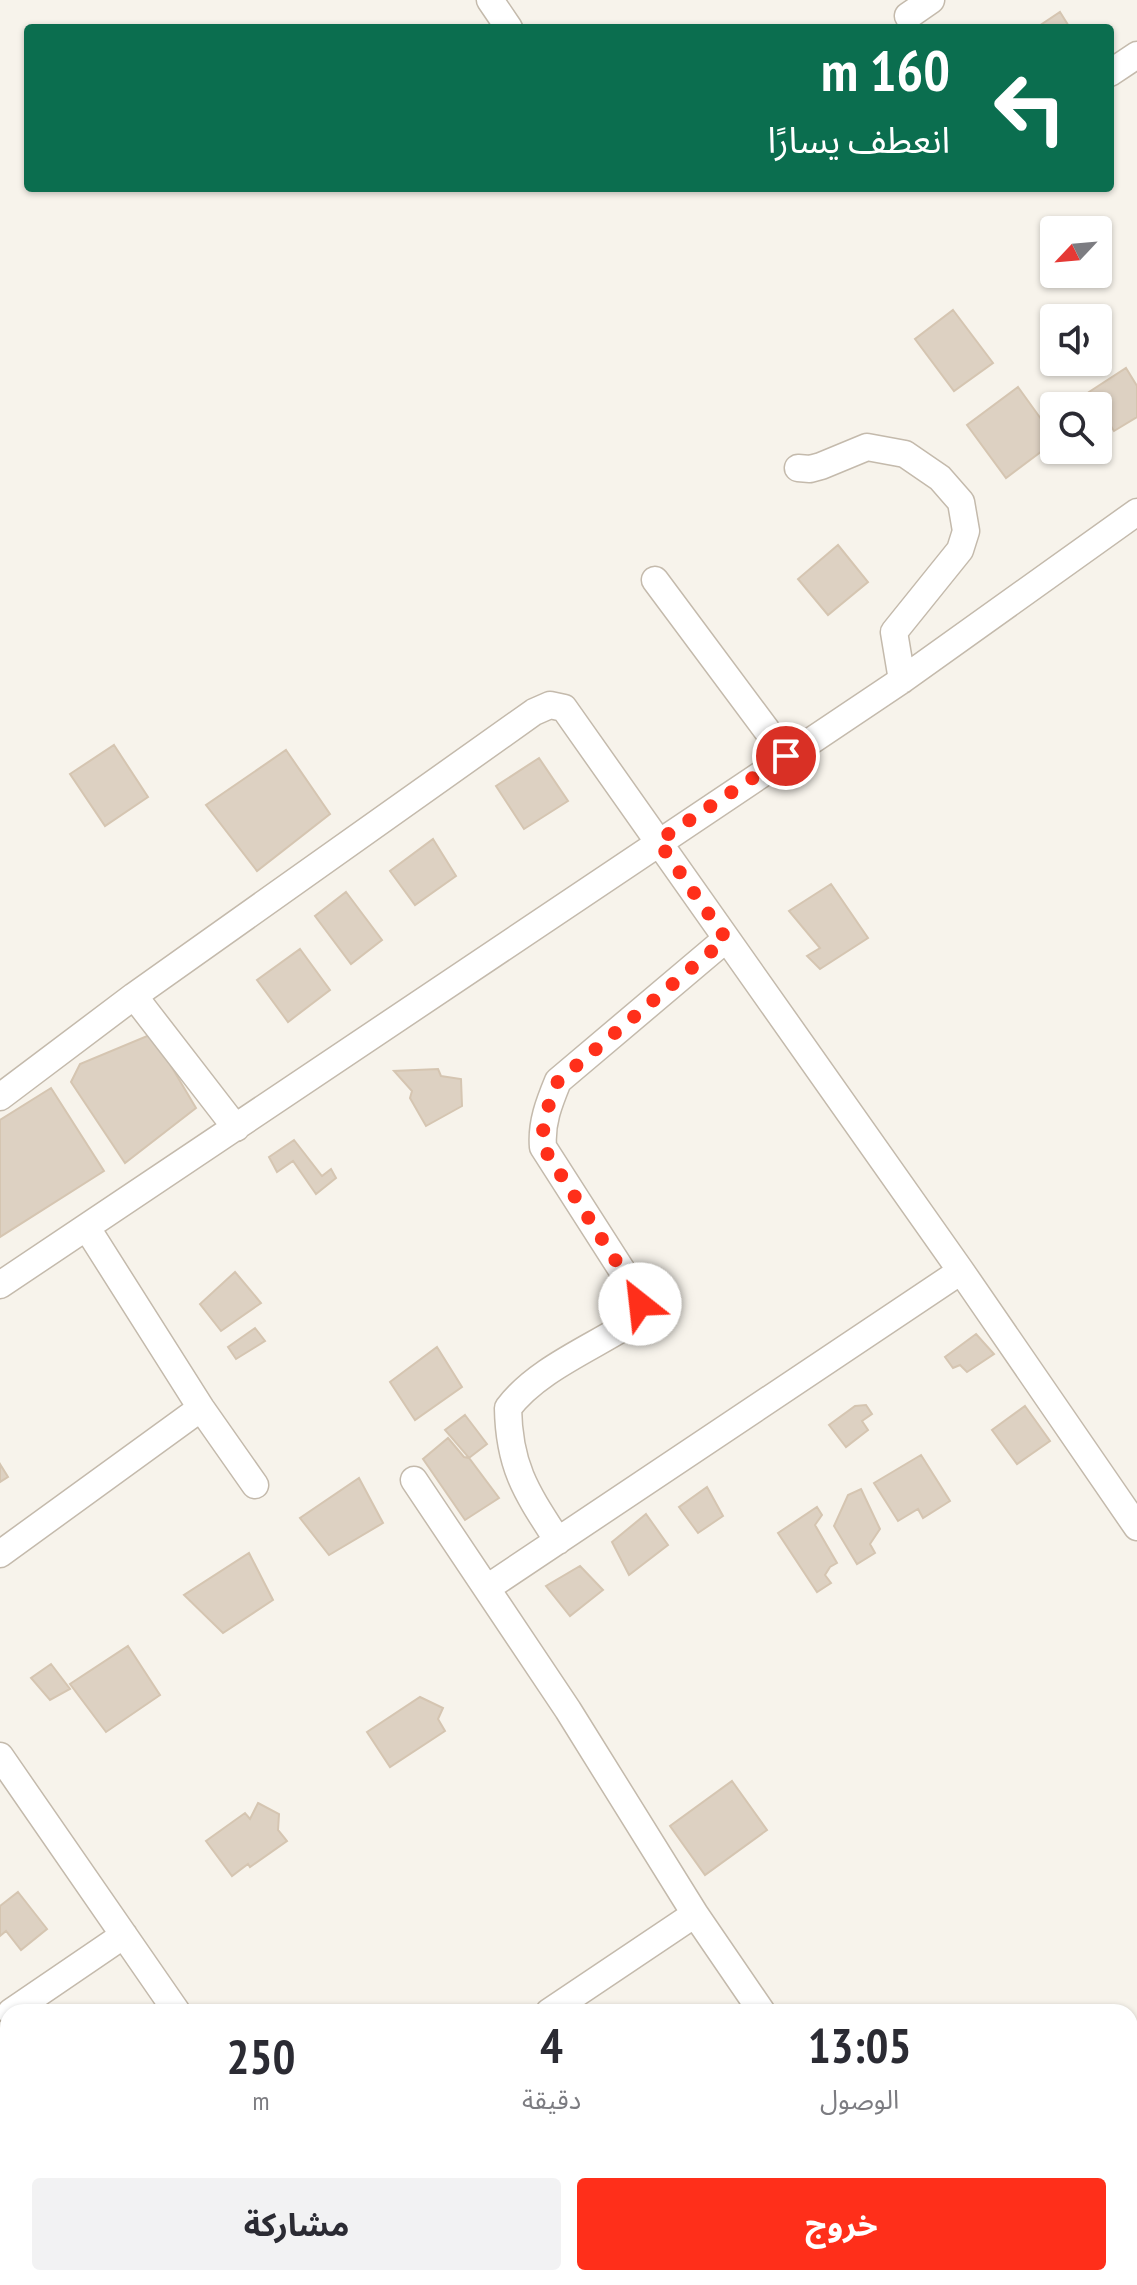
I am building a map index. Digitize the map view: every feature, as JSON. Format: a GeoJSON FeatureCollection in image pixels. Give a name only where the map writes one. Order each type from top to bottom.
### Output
{"type":"FeatureCollection","features":[{"type":"Feature","properties":{"kind":"street"},"geometry":{"type":"LineString","coordinates":[[490,0],[506,24]]}},
{"type":"Feature","properties":{"kind":"street"},"geometry":{"type":"LineString","coordinates":[[908,16],[931,0]]}},
{"type":"Feature","properties":{"kind":"street"},"geometry":{"type":"LineString","coordinates":[[1114,70],[1137,55]]}},
{"type":"Feature","properties":{"kind":"street"},"geometry":{"type":"LineString","coordinates":[[798,468],[821,466],[867,447],[905,454],[940,478],[961,502],[966,531],[960,550],[894,632],[902,680]]}},
{"type":"Feature","properties":{"kind":"street"},"geometry":{"type":"LineString","coordinates":[[0,1285],[902,680],[1137,512]]}},
{"type":"Feature","properties":{"kind":"street"},"geometry":{"type":"LineString","coordinates":[[655,580],[786,756]]}},
{"type":"Feature","properties":{"kind":"street"},"geometry":{"type":"LineString","coordinates":[[0,1097],[134,996],[521,721],[550,705],[564,708],[1133,1514]]}},
{"type":"Feature","properties":{"kind":"street"},"geometry":{"type":"LineString","coordinates":[[558,1541],[524,1487],[513,1459],[508,1408],[519,1394],[539,1378],[638,1318],[640,1304],[632,1286],[543,1147],[542,1130],[548,1105],[558,1081],[726,939]]}},
{"type":"Feature","properties":{"kind":"street"},"geometry":{"type":"LineString","coordinates":[[134,996],[236,1128]]}},
{"type":"Feature","properties":{"kind":"street"},"geometry":{"type":"LineString","coordinates":[[87,1228],[201,1408],[255,1485]]}},
{"type":"Feature","properties":{"kind":"street"},"geometry":{"type":"LineString","coordinates":[[487,1588],[961,1271]]}},
{"type":"Feature","properties":{"kind":"street"},"geometry":{"type":"LineString","coordinates":[[0,1554],[201,1408]]}},
{"type":"Feature","properties":{"kind":"street"},"geometry":{"type":"LineString","coordinates":[[414,1480],[568,1710],[695,1914],[757,2004]]}},
{"type":"Feature","properties":{"kind":"street"},"geometry":{"type":"LineString","coordinates":[[0,1756],[171,2004]]}},
{"type":"Feature","properties":{"kind":"street"},"geometry":{"type":"LineString","coordinates":[[561,2004],[695,1914]]}},
{"type":"Feature","properties":{"kind":"street"},"geometry":{"type":"LineString","coordinates":[[23,2004],[124,1935]]}},
{"type":"Feature","properties":{"kind":"building"},"geometry":{"type":"Polygon","coordinates":[[[1060,12],[1068,24],[1042,24],[1060,12]]]}},
{"type":"Feature","properties":{"kind":"building"},"geometry":{"type":"Polygon","coordinates":[[[953,310],[993,363],[954,391],[915,339],[953,310]]]}},
{"type":"Feature","properties":{"kind":"building"},"geometry":{"type":"Polygon","coordinates":[[[1126,368],[1137,386],[1137,417],[1114,431],[1112,392],[1089,392],[1126,368]]]}},
{"type":"Feature","properties":{"kind":"building"},"geometry":{"type":"Polygon","coordinates":[[[1018,387],[1040,418],[1040,452],[1006,478],[967,425],[1018,387]]]}},
{"type":"Feature","properties":{"kind":"building"},"geometry":{"type":"Polygon","coordinates":[[[838,545],[868,582],[828,615],[798,579],[838,545]]]}},
{"type":"Feature","properties":{"kind":"building"},"geometry":{"type":"Polygon","coordinates":[[[114,745],[148,797],[105,826],[70,774],[114,745]]]}},
{"type":"Feature","properties":{"kind":"building"},"geometry":{"type":"Polygon","coordinates":[[[286,750],[330,814],[257,871],[206,805],[286,750]]]}},
{"type":"Feature","properties":{"kind":"building"},"geometry":{"type":"Polygon","coordinates":[[[539,758],[568,801],[524,829],[496,786],[539,758]]]}},
{"type":"Feature","properties":{"kind":"building"},"geometry":{"type":"Polygon","coordinates":[[[433,839],[456,876],[415,905],[390,871],[433,839]]]}},
{"type":"Feature","properties":{"kind":"building"},"geometry":{"type":"Polygon","coordinates":[[[831,884],[868,938],[820,969],[807,956],[820,948],[789,911],[831,884]]]}},
{"type":"Feature","properties":{"kind":"building"},"geometry":{"type":"Polygon","coordinates":[[[346,892],[382,940],[351,964],[315,916],[346,892]]]}},
{"type":"Feature","properties":{"kind":"building"},"geometry":{"type":"Polygon","coordinates":[[[300,949],[330,990],[288,1022],[257,980],[300,949]]]}},
{"type":"Feature","properties":{"kind":"building"},"geometry":{"type":"Polygon","coordinates":[[[152,1034],[196,1108],[125,1163],[71,1082],[80,1064],[152,1034]]]}},
{"type":"Feature","properties":{"kind":"building"},"geometry":{"type":"Polygon","coordinates":[[[438,1069],[441,1076],[461,1079],[462,1106],[426,1126],[410,1098],[412,1091],[394,1071],[438,1069]]]}},
{"type":"Feature","properties":{"kind":"building"},"geometry":{"type":"Polygon","coordinates":[[[51,1088],[104,1171],[0,1237],[0,1120],[51,1088]]]}},
{"type":"Feature","properties":{"kind":"building"},"geometry":{"type":"Polygon","coordinates":[[[294,1140],[322,1176],[331,1169],[336,1178],[316,1194],[293,1161],[277,1172],[269,1157],[294,1140]]]}},
{"type":"Feature","properties":{"kind":"building"},"geometry":{"type":"Polygon","coordinates":[[[235,1272],[261,1303],[221,1331],[200,1304],[235,1272]]]}},
{"type":"Feature","properties":{"kind":"building"},"geometry":{"type":"Polygon","coordinates":[[[255,1328],[265,1341],[236,1359],[228,1347],[255,1328]]]}},
{"type":"Feature","properties":{"kind":"building"},"geometry":{"type":"Polygon","coordinates":[[[976,1334],[994,1354],[967,1372],[960,1365],[953,1368],[945,1357],[976,1334]]]}},
{"type":"Feature","properties":{"kind":"building"},"geometry":{"type":"Polygon","coordinates":[[[437,1347],[462,1387],[415,1420],[390,1382],[437,1347]]]}},
{"type":"Feature","properties":{"kind":"building"},"geometry":{"type":"Polygon","coordinates":[[[866,1405],[872,1414],[862,1421],[868,1430],[846,1447],[829,1425],[855,1406],[866,1405]]]}},
{"type":"Feature","properties":{"kind":"building"},"geometry":{"type":"Polygon","coordinates":[[[1025,1406],[1050,1441],[1017,1464],[992,1430],[1025,1406]]]}},
{"type":"Feature","properties":{"kind":"building"},"geometry":{"type":"Polygon","coordinates":[[[465,1415],[487,1444],[469,1458],[445,1430],[465,1415]]]}},
{"type":"Feature","properties":{"kind":"building"},"geometry":{"type":"Polygon","coordinates":[[[448,1438],[464,1457],[469,1458],[499,1498],[465,1520],[423,1459],[448,1438]]]}},
{"type":"Feature","properties":{"kind":"building"},"geometry":{"type":"Polygon","coordinates":[[[921,1455],[950,1501],[923,1518],[918,1509],[898,1521],[874,1483],[921,1455]]]}},
{"type":"Feature","properties":{"kind":"building"},"geometry":{"type":"Polygon","coordinates":[[[0,1464],[8,1477],[0,1482],[0,1464]]]}},
{"type":"Feature","properties":{"kind":"building"},"geometry":{"type":"Polygon","coordinates":[[[359,1478],[383,1523],[329,1555],[300,1518],[359,1478]]]}},
{"type":"Feature","properties":{"kind":"building"},"geometry":{"type":"Polygon","coordinates":[[[707,1487],[723,1516],[698,1533],[679,1507],[707,1487]]]}},
{"type":"Feature","properties":{"kind":"building"},"geometry":{"type":"Polygon","coordinates":[[[861,1489],[880,1529],[870,1544],[875,1553],[857,1564],[834,1526],[848,1495],[861,1489]]]}},
{"type":"Feature","properties":{"kind":"building"},"geometry":{"type":"Polygon","coordinates":[[[817,1507],[822,1515],[815,1525],[837,1563],[825,1575],[831,1583],[817,1592],[778,1533],[817,1507]]]}},
{"type":"Feature","properties":{"kind":"building"},"geometry":{"type":"Polygon","coordinates":[[[646,1514],[668,1545],[629,1575],[612,1542],[646,1514]]]}},
{"type":"Feature","properties":{"kind":"building"},"geometry":{"type":"Polygon","coordinates":[[[249,1553],[273,1600],[223,1633],[184,1595],[249,1553]]]}},
{"type":"Feature","properties":{"kind":"building"},"geometry":{"type":"Polygon","coordinates":[[[580,1566],[603,1590],[570,1616],[546,1586],[580,1566]]]}},
{"type":"Feature","properties":{"kind":"building"},"geometry":{"type":"Polygon","coordinates":[[[128,1646],[160,1695],[106,1732],[70,1684],[128,1646]]]}},
{"type":"Feature","properties":{"kind":"building"},"geometry":{"type":"Polygon","coordinates":[[[51,1664],[70,1689],[50,1700],[31,1678],[51,1664]]]}},
{"type":"Feature","properties":{"kind":"building"},"geometry":{"type":"Polygon","coordinates":[[[420,1697],[443,1708],[438,1719],[445,1731],[390,1767],[367,1732],[420,1697]]]}},
{"type":"Feature","properties":{"kind":"building"},"geometry":{"type":"Polygon","coordinates":[[[732,1781],[767,1830],[705,1875],[670,1826],[732,1781]]]}},
{"type":"Feature","properties":{"kind":"building"},"geometry":{"type":"Polygon","coordinates":[[[258,1803],[279,1814],[278,1830],[287,1841],[232,1876],[206,1841],[245,1813],[250,1819],[258,1803]]]}},
{"type":"Feature","properties":{"kind":"building"},"geometry":{"type":"Polygon","coordinates":[[[18,1892],[47,1929],[21,1950],[6,1931],[0,1936],[0,1906],[18,1892]]]}},
{"type":"Feature","properties":{"kind":"route"},"geometry":{"type":"LineString","coordinates":[[640,1304],[632,1286],[543,1147],[542,1130],[548,1105],[558,1081],[726,939],[658,841],[786,756]]}}]}
